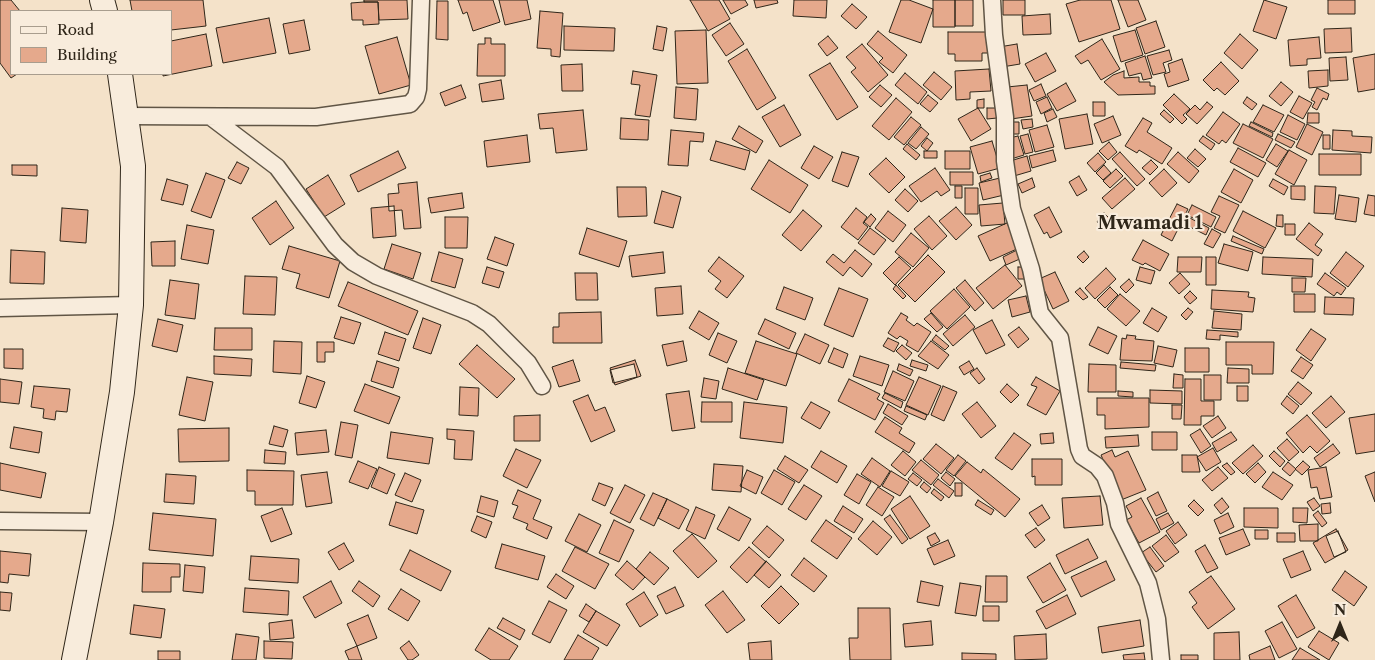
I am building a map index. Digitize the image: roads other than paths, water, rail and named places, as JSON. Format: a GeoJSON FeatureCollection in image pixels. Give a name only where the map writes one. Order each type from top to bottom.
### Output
{"type":"FeatureCollection","features":[{"type":"Feature","properties":{"kind":"street"},"geometry":{"type":"LineString","coordinates":[[127,116],[316,117],[410,104],[416,98],[418,88],[421,0]]}},
{"type":"Feature","properties":{"kind":"street"},"geometry":{"type":"LineString","coordinates":[[992,0],[994,35],[1005,117],[1005,161],[1012,209],[1031,269],[1040,313],[1060,338],[1079,449],[1082,456],[1098,466],[1105,476],[1115,503],[1119,524],[1148,584],[1157,619],[1161,660]]}},
{"type":"Feature","properties":{"kind":"street"},"geometry":{"type":"LineString","coordinates":[[74,660],[101,522],[122,392],[131,305],[134,166],[120,75]]}},
{"type":"Feature","properties":{"kind":"street"},"geometry":{"type":"LineString","coordinates":[[211,117],[276,167],[335,244],[353,262],[377,276],[472,313],[489,324],[528,363],[542,386]]}},
{"type":"Feature","properties":{"kind":"street"},"geometry":{"type":"LineString","coordinates":[[0,308],[131,305]]}},
{"type":"Feature","properties":{"kind":"street"},"geometry":{"type":"LineString","coordinates":[[0,521],[101,522]]}},
{"type":"Feature","properties":{"kind":"district","name":"Mwamadi 1"},"geometry":{"type":"Point","coordinates":[1150,224]}}]}
